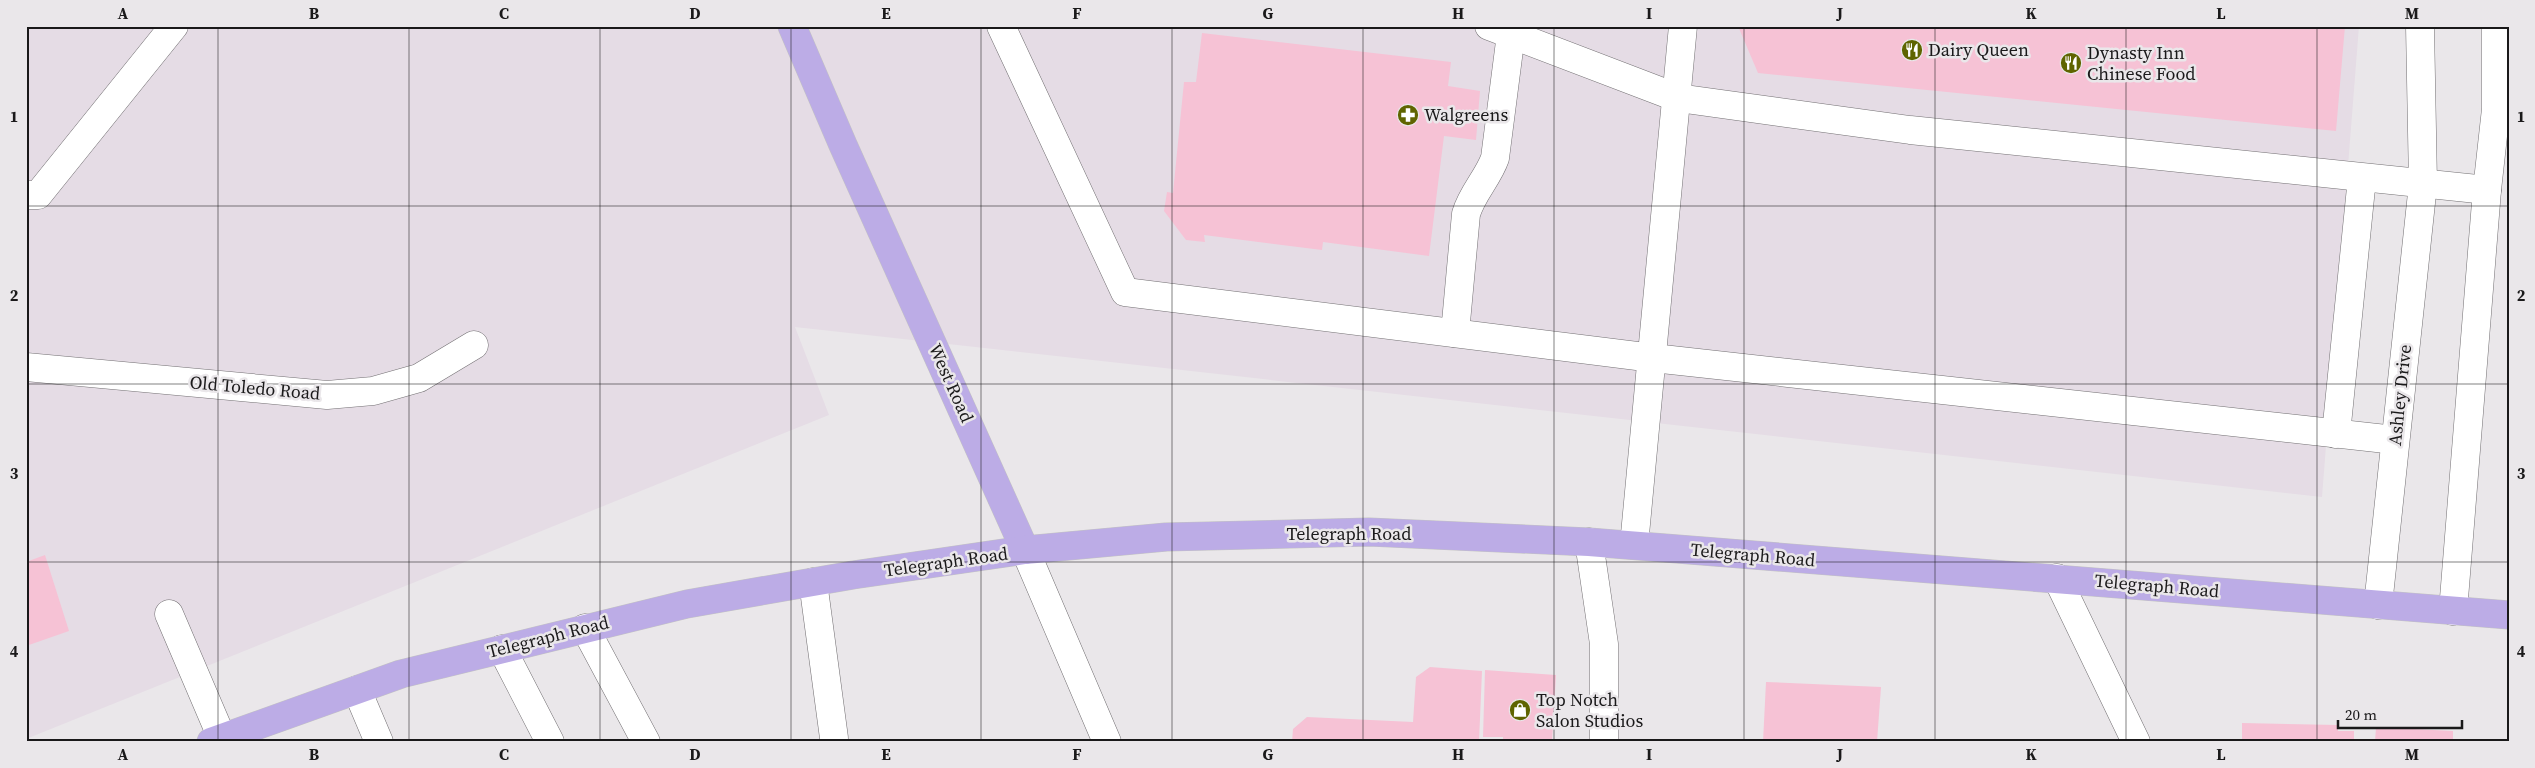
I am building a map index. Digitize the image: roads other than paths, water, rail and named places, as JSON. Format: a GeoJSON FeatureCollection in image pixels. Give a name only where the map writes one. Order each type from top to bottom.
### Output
{"type":"FeatureCollection","features":[{"type":"Feature","properties":{"kind":"main road","name":"West Road"},"geometry":{"type":"LineString","coordinates":[[792,26],[843,145],[1025,550]]}},
{"type":"Feature","properties":{"kind":"main road","name":"Telegraph Road"},"geometry":{"type":"LineString","coordinates":[[217,740],[400,674],[687,604],[813,582],[1025,550],[1166,537],[1271,533],[1388,533],[1589,542],[2509,615]]}},
{"type":"Feature","properties":{"kind":"street"},"geometry":{"type":"LineString","coordinates":[[26,196],[38,195],[174,26]]}},
{"type":"Feature","properties":{"kind":"street"},"geometry":{"type":"LineString","coordinates":[[1634,545],[1678,98],[1683,26]]}},
{"type":"Feature","properties":{"kind":"street","name":"Ashley Drive"},"geometry":{"type":"LineString","coordinates":[[2378,605],[2423,184],[2420,26]]}},
{"type":"Feature","properties":{"kind":"street"},"geometry":{"type":"LineString","coordinates":[[2453,611],[2487,190],[2496,108],[2496,26]]}},
{"type":"Feature","properties":{"kind":"street"},"geometry":{"type":"LineString","coordinates":[[1008,28],[1125,292],[1652,358],[2395,440]]}},
{"type":"Feature","properties":{"kind":"street"},"geometry":{"type":"LineString","coordinates":[[1455,333],[1466,214],[1470,200],[1490,173],[1495,158],[1500,30],[1678,98],[1910,130],[2487,190]]}},
{"type":"Feature","properties":{"kind":"street"},"geometry":{"type":"LineString","coordinates":[[2336,434],[2362,178]]}},
{"type":"Feature","properties":{"kind":"street","name":"Old Toledo Road"},"geometry":{"type":"LineString","coordinates":[[26,367],[327,395],[373,391],[419,378],[474,345]]}},
{"type":"Feature","properties":{"kind":"street"},"geometry":{"type":"LineString","coordinates":[[1589,542],[1604,644],[1604,742]]}},
{"type":"Feature","properties":{"kind":"street","name":"West Road"},"geometry":{"type":"LineString","coordinates":[[1025,550],[1107,742]]}},
{"type":"Feature","properties":{"kind":"street"},"geometry":{"type":"LineString","coordinates":[[2057,578],[2136,742]]}},
{"type":"Feature","properties":{"kind":"street"},"geometry":{"type":"LineString","coordinates":[[813,582],[832,740]]}},
{"type":"Feature","properties":{"kind":"street"},"geometry":{"type":"LineString","coordinates":[[169,614],[217,740]]}},
{"type":"Feature","properties":{"kind":"street"},"geometry":{"type":"LineString","coordinates":[[585,628],[646,742]]}},
{"type":"Feature","properties":{"kind":"street"},"geometry":{"type":"LineString","coordinates":[[502,649],[550,742]]}},
{"type":"Feature","properties":{"kind":"street"},"geometry":{"type":"LineString","coordinates":[[357,690],[379,742]]}},
{"type":"Feature","properties":{"kind":"place","name":"Dairy Queen"},"geometry":{"type":"Point","coordinates":[1912,50]}},
{"type":"Feature","properties":{"kind":"place","name":"Dynasty Inn Chinese Food"},"geometry":{"type":"Point","coordinates":[2071,63]}},
{"type":"Feature","properties":{"kind":"place","name":"Walgreens"},"geometry":{"type":"Point","coordinates":[1408,115]}},
{"type":"Feature","properties":{"kind":"place","name":"Top Notch Salon Studios"},"geometry":{"type":"Point","coordinates":[1520,710]}}]}
